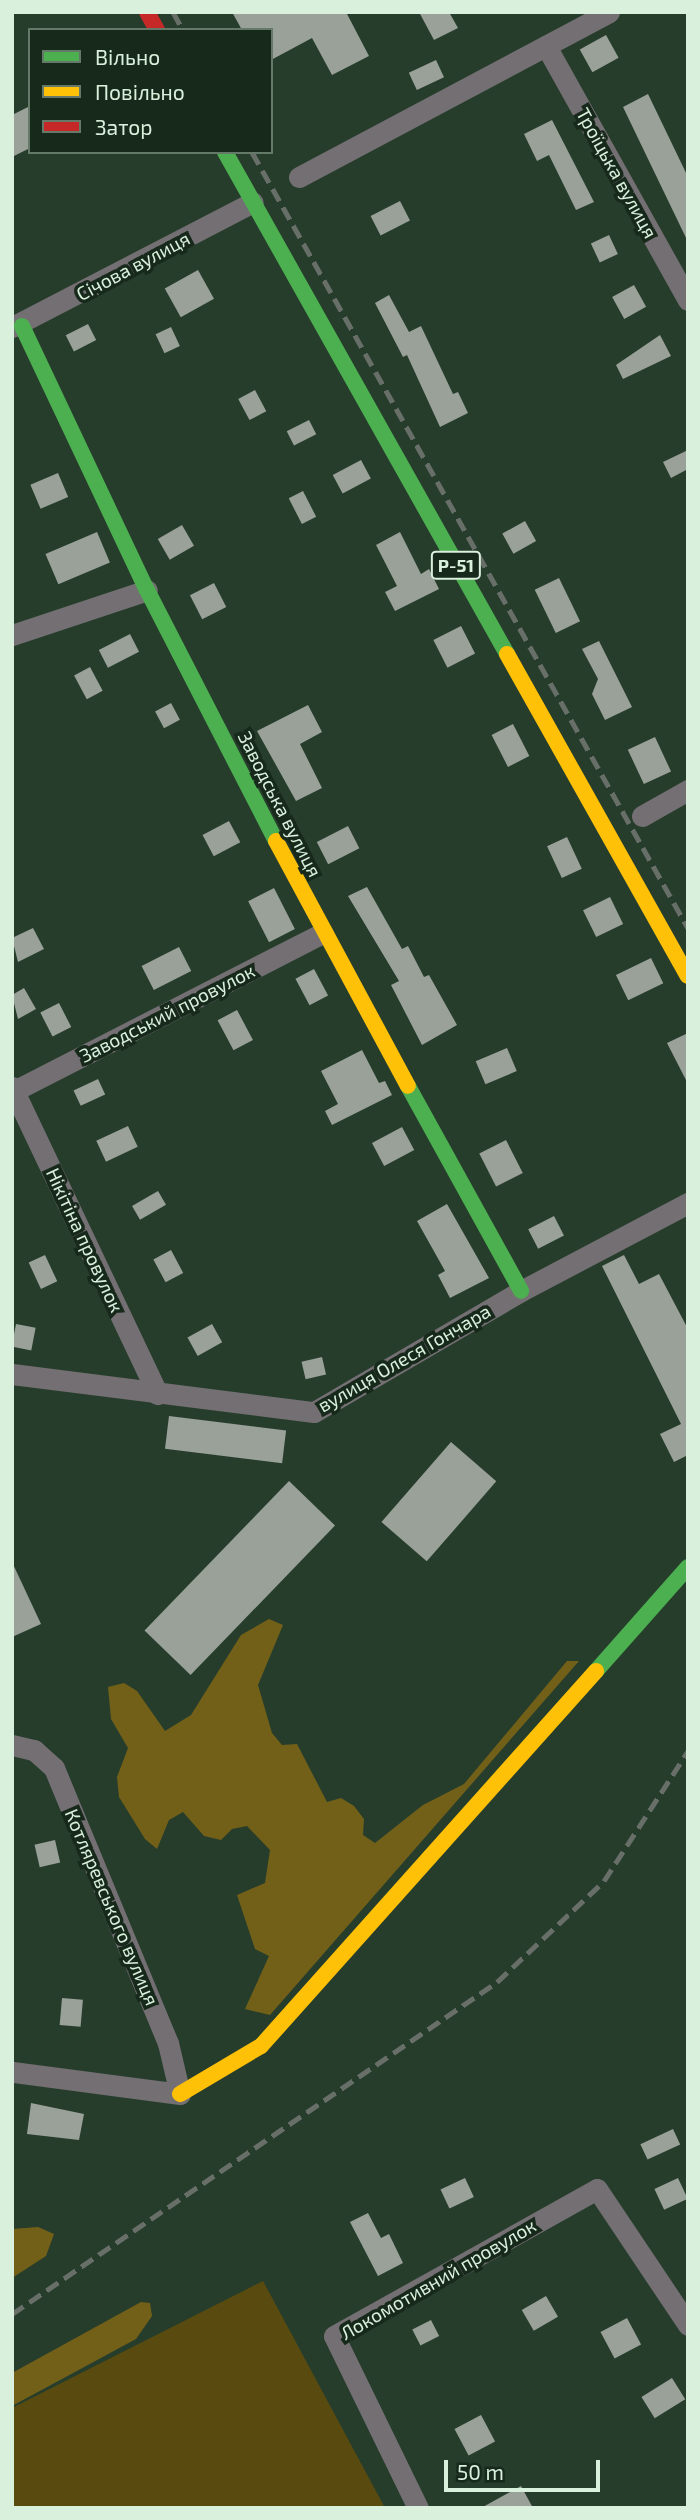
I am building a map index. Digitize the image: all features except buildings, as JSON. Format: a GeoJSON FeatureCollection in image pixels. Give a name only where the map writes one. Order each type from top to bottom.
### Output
{"type":"FeatureCollection","features":[{"type":"Feature","properties":{"kind":"street"},"geometry":{"type":"LineString","coordinates":[[147,12],[156,28]]}},
{"type":"Feature","properties":{"kind":"street"},"geometry":{"type":"LineString","coordinates":[[299,177],[609,12]]}},
{"type":"Feature","properties":{"kind":"street","name":"Троїцька вулиця"},"geometry":{"type":"LineString","coordinates":[[546,46],[688,300]]}},
{"type":"Feature","properties":{"kind":"street","name":"Р-51"},"geometry":{"type":"LineString","coordinates":[[226,154],[688,976]]}},
{"type":"Feature","properties":{"kind":"street","name":"Січова вулиця"},"geometry":{"type":"LineString","coordinates":[[17,326],[253,202]]}},
{"type":"Feature","properties":{"kind":"street","name":"Заводська вулиця"},"geometry":{"type":"LineString","coordinates":[[17,326],[147,590],[323,933],[521,1291]]}},
{"type":"Feature","properties":{"kind":"street"},"geometry":{"type":"LineString","coordinates":[[12,635],[147,590]]}},
{"type":"Feature","properties":{"kind":"street"},"geometry":{"type":"LineString","coordinates":[[642,816],[688,790]]}},
{"type":"Feature","properties":{"kind":"street","name":"Заводський провулок"},"geometry":{"type":"LineString","coordinates":[[13,1090],[323,933]]}},
{"type":"Feature","properties":{"kind":"street","name":"Нікітіна провулок"},"geometry":{"type":"LineString","coordinates":[[13,1090],[158,1394]]}},
{"type":"Feature","properties":{"kind":"street","name":"вулиця Олеся Гончара"},"geometry":{"type":"LineString","coordinates":[[12,1374],[314,1412],[521,1291],[688,1203]]}},
{"type":"Feature","properties":{"kind":"street"},"geometry":{"type":"LineString","coordinates":[[12,2072],[180,2094],[261,2046],[688,1567]]}},
{"type":"Feature","properties":{"kind":"street","name":"Котляревського вулиця"},"geometry":{"type":"LineString","coordinates":[[12,1745],[34,1751],[54,1768],[168,2043],[180,2094]]}},
{"type":"Feature","properties":{"kind":"street","name":"Локомотивний провулок"},"geometry":{"type":"LineString","coordinates":[[418,2508],[334,2336],[597,2189],[688,2325]]}},
{"type":"Feature","properties":{"kind":"shaded area"},"geometry":{"type":"Polygon","coordinates":[[[269,1619],[283,1625],[258,1685],[272,1733],[282,1745],[297,1744],[327,1802],[341,1798],[354,1806],[364,1819],[363,1835],[375,1843],[423,1805],[464,1784],[567,1661],[579,1661],[270,2015],[245,2009],[269,1956],[255,1949],[237,1895],[265,1883],[270,1850],[247,1826],[232,1829],[221,1840],[204,1836],[183,1812],[169,1820],[157,1849],[145,1839],[119,1797],[117,1777],[128,1748],[111,1719],[108,1687],[124,1683],[137,1691],[165,1731],[191,1715],[241,1635],[269,1619]]]}},
{"type":"Feature","properties":{"kind":"shaded area"},"geometry":{"type":"Polygon","coordinates":[[[38,2227],[54,2234],[46,2256],[12,2278],[12,2229],[38,2227]]]}},
{"type":"Feature","properties":{"kind":"shaded area"},"geometry":{"type":"Polygon","coordinates":[[[263,2281],[385,2508],[12,2508],[12,2408],[263,2281]]]}},
{"type":"Feature","properties":{"kind":"shaded area"},"geometry":{"type":"Polygon","coordinates":[[[141,2302],[150,2303],[152,2316],[136,2339],[12,2406],[12,2373],[141,2302]]]}},
{"type":"Feature","properties":{"kind":"railway"},"geometry":{"type":"LineString","coordinates":[[173,12],[182,28]]}},
{"type":"Feature","properties":{"kind":"railway"},"geometry":{"type":"LineString","coordinates":[[253,154],[688,928]]}},
{"type":"Feature","properties":{"kind":"railway"},"geometry":{"type":"LineString","coordinates":[[12,2314],[497,1982],[604,1881],[688,1751]]}},
{"type":"Feature","properties":{"kind":"traffic: fast"},"geometry":{"type":"LineString","coordinates":[[226,154],[507,654]]}},
{"type":"Feature","properties":{"kind":"traffic: fast"},"geometry":{"type":"LineString","coordinates":[[22,326],[147,590],[276,841]]}},
{"type":"Feature","properties":{"kind":"traffic: fast"},"geometry":{"type":"LineString","coordinates":[[408,1086],[521,1291]]}},
{"type":"Feature","properties":{"kind":"traffic: fast"},"geometry":{"type":"LineString","coordinates":[[596,1671],[688,1567]]}},
{"type":"Feature","properties":{"kind":"traffic: slow"},"geometry":{"type":"LineString","coordinates":[[507,654],[688,976]]}},
{"type":"Feature","properties":{"kind":"traffic: slow"},"geometry":{"type":"LineString","coordinates":[[276,841],[408,1086]]}},
{"type":"Feature","properties":{"kind":"traffic: slow"},"geometry":{"type":"LineString","coordinates":[[180,2094],[261,2046],[596,1671]]}},
{"type":"Feature","properties":{"kind":"traffic: jam"},"geometry":{"type":"LineString","coordinates":[[147,12],[156,28]]}}]}
